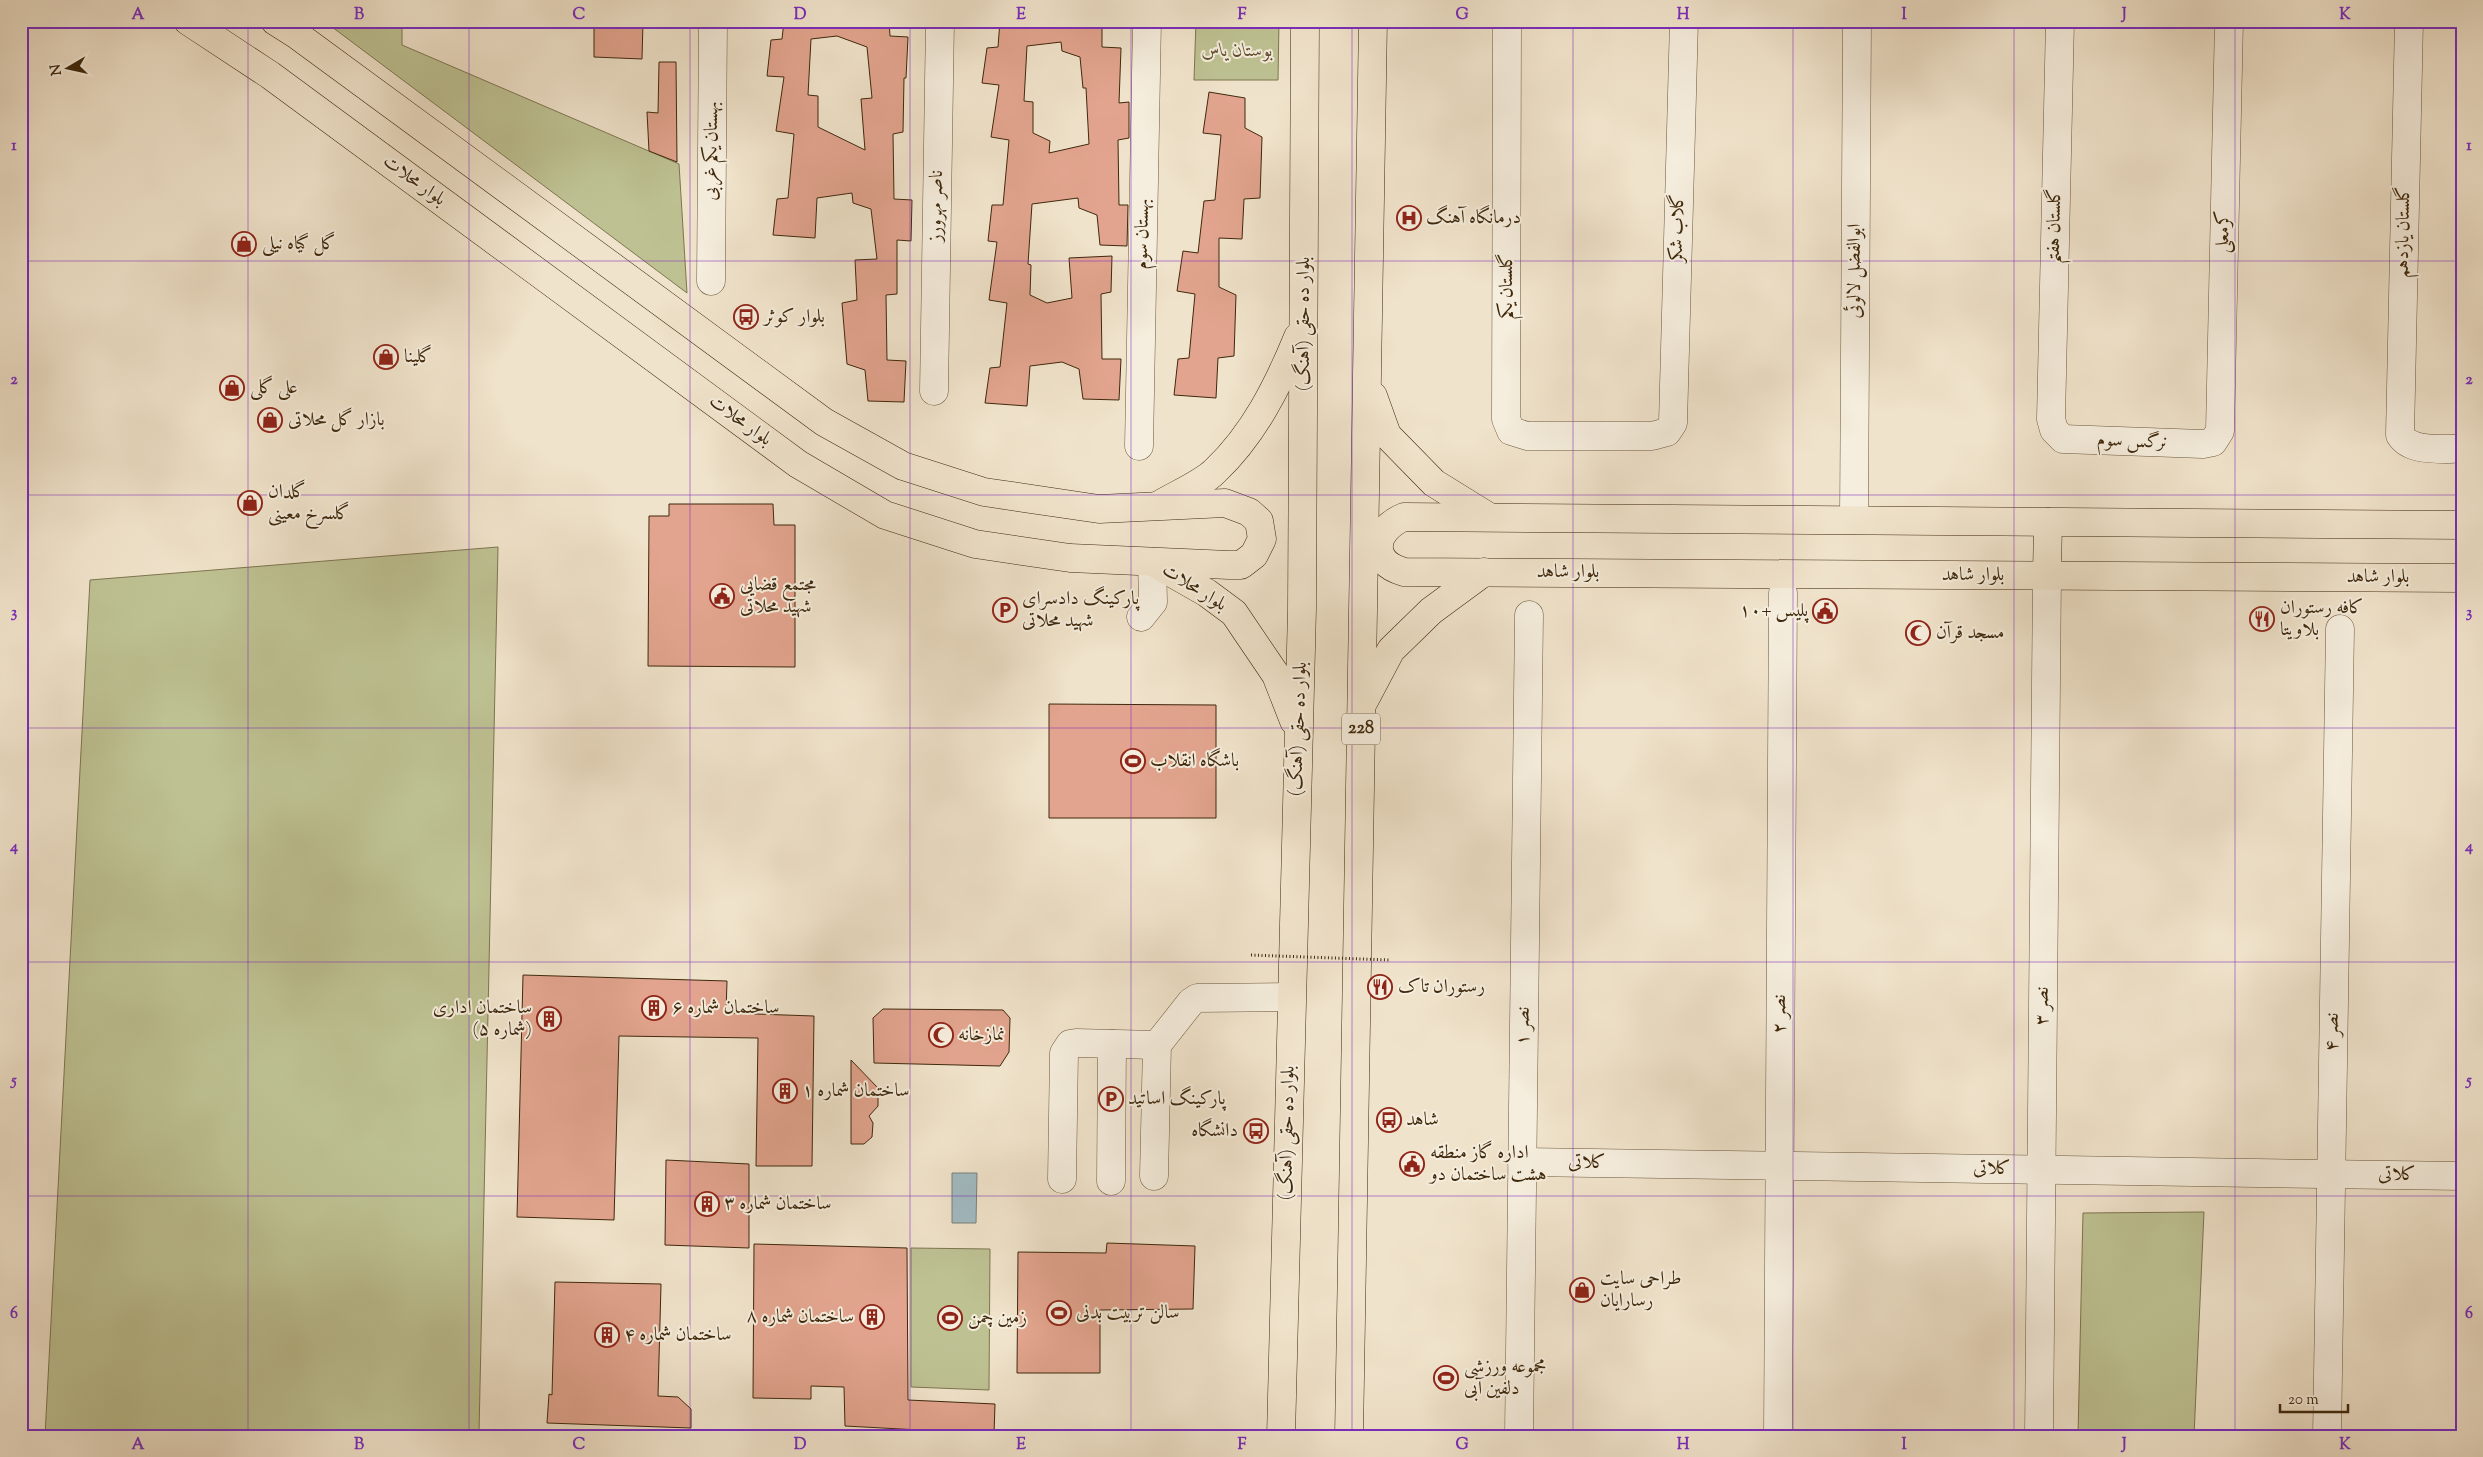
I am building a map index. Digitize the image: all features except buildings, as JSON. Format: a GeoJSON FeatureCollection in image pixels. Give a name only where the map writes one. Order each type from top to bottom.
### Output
{"type":"FeatureCollection","features":[{"type":"Feature","properties":{"kind":"main road","name":"بلوار محلات"},"geometry":{"type":"LineString","coordinates":[[188,21],[278,81],[798,464],[884,515],[975,544],[1070,558],[1152,562],[1207,593],[1234,613],[1276,675],[1299,735]]}},
{"type":"Feature","properties":{"kind":"main road"},"geometry":{"type":"LineString","coordinates":[[275,21],[297,35],[824,422],[903,466],[984,492],[1099,508],[1154,508],[1226,503],[1249,512],[1259,521],[1262,539],[1254,555],[1241,565],[1152,562]]}},
{"type":"Feature","properties":{"kind":"main road","name":"بلوار ده حقی (آهنگ)"},"geometry":{"type":"LineString","coordinates":[[1281,1436],[1302,599],[1305,21]]}},
{"type":"Feature","properties":{"kind":"main road","name":"228"},"geometry":{"type":"LineString","coordinates":[[1349,1436],[1362,704],[1371,25]]}},
{"type":"Feature","properties":{"kind":"main road"},"geometry":{"type":"LineString","coordinates":[[1154,508],[1214,472],[1252,428],[1279,383],[1304,324]]}},
{"type":"Feature","properties":{"kind":"main road"},"geometry":{"type":"LineString","coordinates":[[1367,378],[1387,435],[1434,483],[1489,517],[2462,525]]}},
{"type":"Feature","properties":{"kind":"main road","name":"بلوار شاهد"},"geometry":{"type":"LineString","coordinates":[[1489,517],[1404,517],[1391,522],[1382,532],[1380,544],[1381,557],[1389,568],[1404,572],[2462,578]]}},
{"type":"Feature","properties":{"kind":"main road"},"geometry":{"type":"LineString","coordinates":[[2047,575],[2048,522]]}},
{"type":"Feature","properties":{"kind":"main road"},"geometry":{"type":"LineString","coordinates":[[1362,704],[1391,650],[1431,611],[1484,572]]}},
{"type":"Feature","properties":{"kind":"street","name":"بهستان یکم غربی"},"geometry":{"type":"LineString","coordinates":[[710,281],[713,21]]}},
{"type":"Feature","properties":{"kind":"street","name":"ناصر مهرورز"},"geometry":{"type":"LineString","coordinates":[[934,391],[940,21]]}},
{"type":"Feature","properties":{"kind":"street","name":"بهستان سوم"},"geometry":{"type":"LineString","coordinates":[[1138,446],[1146,21]]}},
{"type":"Feature","properties":{"kind":"street","name":"گلستان یکم"},"geometry":{"type":"LineString","coordinates":[[1507,21],[1506,419],[1511,430],[1527,436],[1652,436],[1667,432]]}},
{"type":"Feature","properties":{"kind":"street","name":"گلاب شکر"},"geometry":{"type":"LineString","coordinates":[[1667,432],[1673,423],[1684,21]]}},
{"type":"Feature","properties":{"kind":"street","name":"ابوالفضل لالوئی"},"geometry":{"type":"LineString","coordinates":[[1854,520],[1857,21]]}},
{"type":"Feature","properties":{"kind":"street","name":"گلستان هفتم"},"geometry":{"type":"LineString","coordinates":[[2054,430],[2051,419],[2060,21]]}},
{"type":"Feature","properties":{"kind":"street","name":"کرمعلی"},"geometry":{"type":"LineString","coordinates":[[2213,442],[2220,431],[2229,21]]}},
{"type":"Feature","properties":{"kind":"street","name":"گلستان یازدهم"},"geometry":{"type":"LineString","coordinates":[[2409,21],[2400,435],[2404,442],[2414,446],[2462,449]]}},
{"type":"Feature","properties":{"kind":"street","name":"نرگس سوم"},"geometry":{"type":"LineString","coordinates":[[2054,430],[2063,440],[2203,444],[2213,442]]}},
{"type":"Feature","properties":{"kind":"street"},"geometry":{"type":"LineString","coordinates":[[1141,617],[1152,602],[1152,562]]}},
{"type":"Feature","properties":{"kind":"street","name":"نصر ۳"},"geometry":{"type":"LineString","coordinates":[[2039,1436],[2047,575]]}},
{"type":"Feature","properties":{"kind":"street","name":"نصر ۲"},"geometry":{"type":"LineString","coordinates":[[1778,1436],[1783,593]]}},
{"type":"Feature","properties":{"kind":"street","name":"نصر ۱"},"geometry":{"type":"LineString","coordinates":[[1519,1436],[1529,616]]}},
{"type":"Feature","properties":{"kind":"street","name":"نصر ۴"},"geometry":{"type":"LineString","coordinates":[[2327,1436],[2340,629]]}},
{"type":"Feature","properties":{"kind":"street"},"geometry":{"type":"LineString","coordinates":[[1154,1176],[1157,1045],[1190,1002],[1197,998],[1291,998]]}},
{"type":"Feature","properties":{"kind":"street"},"geometry":{"type":"LineString","coordinates":[[1062,1179],[1064,1053],[1070,1044],[1157,1045]]}},
{"type":"Feature","properties":{"kind":"street"},"geometry":{"type":"LineString","coordinates":[[1111,1181],[1112,1044]]}},
{"type":"Feature","properties":{"kind":"street","name":"کلاتی"},"geometry":{"type":"LineString","coordinates":[[1522,1162],[2462,1176]]}},
{"type":"Feature","properties":{"kind":"path"},"geometry":{"type":"LineString","coordinates":[[1251,955],[1389,960]]}},
{"type":"Feature","properties":{"kind":"green space"},"geometry":{"type":"Polygon","coordinates":[[[324,21],[402,21],[402,45],[679,164],[687,293],[324,21]]]}},
{"type":"Feature","properties":{"kind":"green space","name":"بوستان یاس"},"geometry":{"type":"Polygon","coordinates":[[[1196,21],[1279,21],[1278,80],[1194,80],[1196,21]]]}},
{"type":"Feature","properties":{"kind":"green space"},"geometry":{"type":"Polygon","coordinates":[[[498,547],[479,1433],[45,1436],[90,580],[498,547]]]}},
{"type":"Feature","properties":{"kind":"green space"},"geometry":{"type":"Polygon","coordinates":[[[2204,1212],[2194,1436],[2078,1436],[2083,1213],[2204,1212]]]}},
{"type":"Feature","properties":{"kind":"green space","name":"زمین چمن"},"geometry":{"type":"Polygon","coordinates":[[[911,1248],[990,1249],[989,1390],[911,1387],[911,1248]]]}},
{"type":"Feature","properties":{"kind":"water"},"geometry":{"type":"Polygon","coordinates":[[[952,1173],[977,1173],[976,1223],[952,1223],[952,1173]]]}},
{"type":"Feature","properties":{"kind":"place","name":"درمانگاه آهنگ"},"geometry":{"type":"Point","coordinates":[1409,218]}},
{"type":"Feature","properties":{"kind":"place","name":"گل گیاه نیلی"},"geometry":{"type":"Point","coordinates":[244,244]}},
{"type":"Feature","properties":{"kind":"place","name":"بلوار کوثر"},"geometry":{"type":"Point","coordinates":[746,317]}},
{"type":"Feature","properties":{"kind":"place","name":"گلينا"},"geometry":{"type":"Point","coordinates":[386,357]}},
{"type":"Feature","properties":{"kind":"place","name":"علی گلی"},"geometry":{"type":"Point","coordinates":[232,388]}},
{"type":"Feature","properties":{"kind":"place","name":"بازار گل محلاتی"},"geometry":{"type":"Point","coordinates":[270,420]}},
{"type":"Feature","properties":{"kind":"place","name":"گلدان گلسرخ معینی"},"geometry":{"type":"Point","coordinates":[250,503]}},
{"type":"Feature","properties":{"kind":"place","name":"مجتمع قضایی شهید محلاتی"},"geometry":{"type":"Point","coordinates":[722,596]}},
{"type":"Feature","properties":{"kind":"place","name":"پارکینگ دادسرای شهید محلاتی"},"geometry":{"type":"Point","coordinates":[1005,610]}},
{"type":"Feature","properties":{"kind":"place","name":"پلیس +۱۰"},"geometry":{"type":"Point","coordinates":[1825,611]}},
{"type":"Feature","properties":{"kind":"place","name":"کافه رستوران بلاویتا"},"geometry":{"type":"Point","coordinates":[2262,619]}},
{"type":"Feature","properties":{"kind":"place","name":"مسجد قرآن"},"geometry":{"type":"Point","coordinates":[1918,633]}},
{"type":"Feature","properties":{"kind":"place","name":"باشگاه انقلاب"},"geometry":{"type":"Point","coordinates":[1133,761]}},
{"type":"Feature","properties":{"kind":"place","name":"رستوران تاک"},"geometry":{"type":"Point","coordinates":[1380,987]}},
{"type":"Feature","properties":{"kind":"place","name":"ساختمان شماره ۶"},"geometry":{"type":"Point","coordinates":[654,1008]}},
{"type":"Feature","properties":{"kind":"place","name":"ساختمان اداری (شماره ۵)"},"geometry":{"type":"Point","coordinates":[549,1019]}},
{"type":"Feature","properties":{"kind":"place","name":"نمازخانه"},"geometry":{"type":"Point","coordinates":[941,1035]}},
{"type":"Feature","properties":{"kind":"place","name":"ساختمان شماره ۱"},"geometry":{"type":"Point","coordinates":[785,1091]}},
{"type":"Feature","properties":{"kind":"place","name":"پارکینگ اساتید"},"geometry":{"type":"Point","coordinates":[1111,1099]}},
{"type":"Feature","properties":{"kind":"place","name":"شاهد"},"geometry":{"type":"Point","coordinates":[1389,1120]}},
{"type":"Feature","properties":{"kind":"place","name":"دانشگاه"},"geometry":{"type":"Point","coordinates":[1256,1131]}},
{"type":"Feature","properties":{"kind":"place","name":"اداره گاز منطقه هشت ساختمان دو"},"geometry":{"type":"Point","coordinates":[1412,1164]}},
{"type":"Feature","properties":{"kind":"place","name":"ساختمان شماره ۳"},"geometry":{"type":"Point","coordinates":[707,1204]}},
{"type":"Feature","properties":{"kind":"place","name":"طراحی سایت رسارایان"},"geometry":{"type":"Point","coordinates":[1582,1290]}},
{"type":"Feature","properties":{"kind":"place","name":"سالن تربیت بدنی"},"geometry":{"type":"Point","coordinates":[1059,1313]}},
{"type":"Feature","properties":{"kind":"place","name":"ساختمان شماره ۸"},"geometry":{"type":"Point","coordinates":[872,1317]}},
{"type":"Feature","properties":{"kind":"place","name":"زمین چمن"},"geometry":{"type":"Point","coordinates":[950,1318]}},
{"type":"Feature","properties":{"kind":"place","name":"ساختمان شماره ۴"},"geometry":{"type":"Point","coordinates":[607,1335]}},
{"type":"Feature","properties":{"kind":"place","name":"مجموعه ورزشی دلفین آبی"},"geometry":{"type":"Point","coordinates":[1446,1378]}}]}
